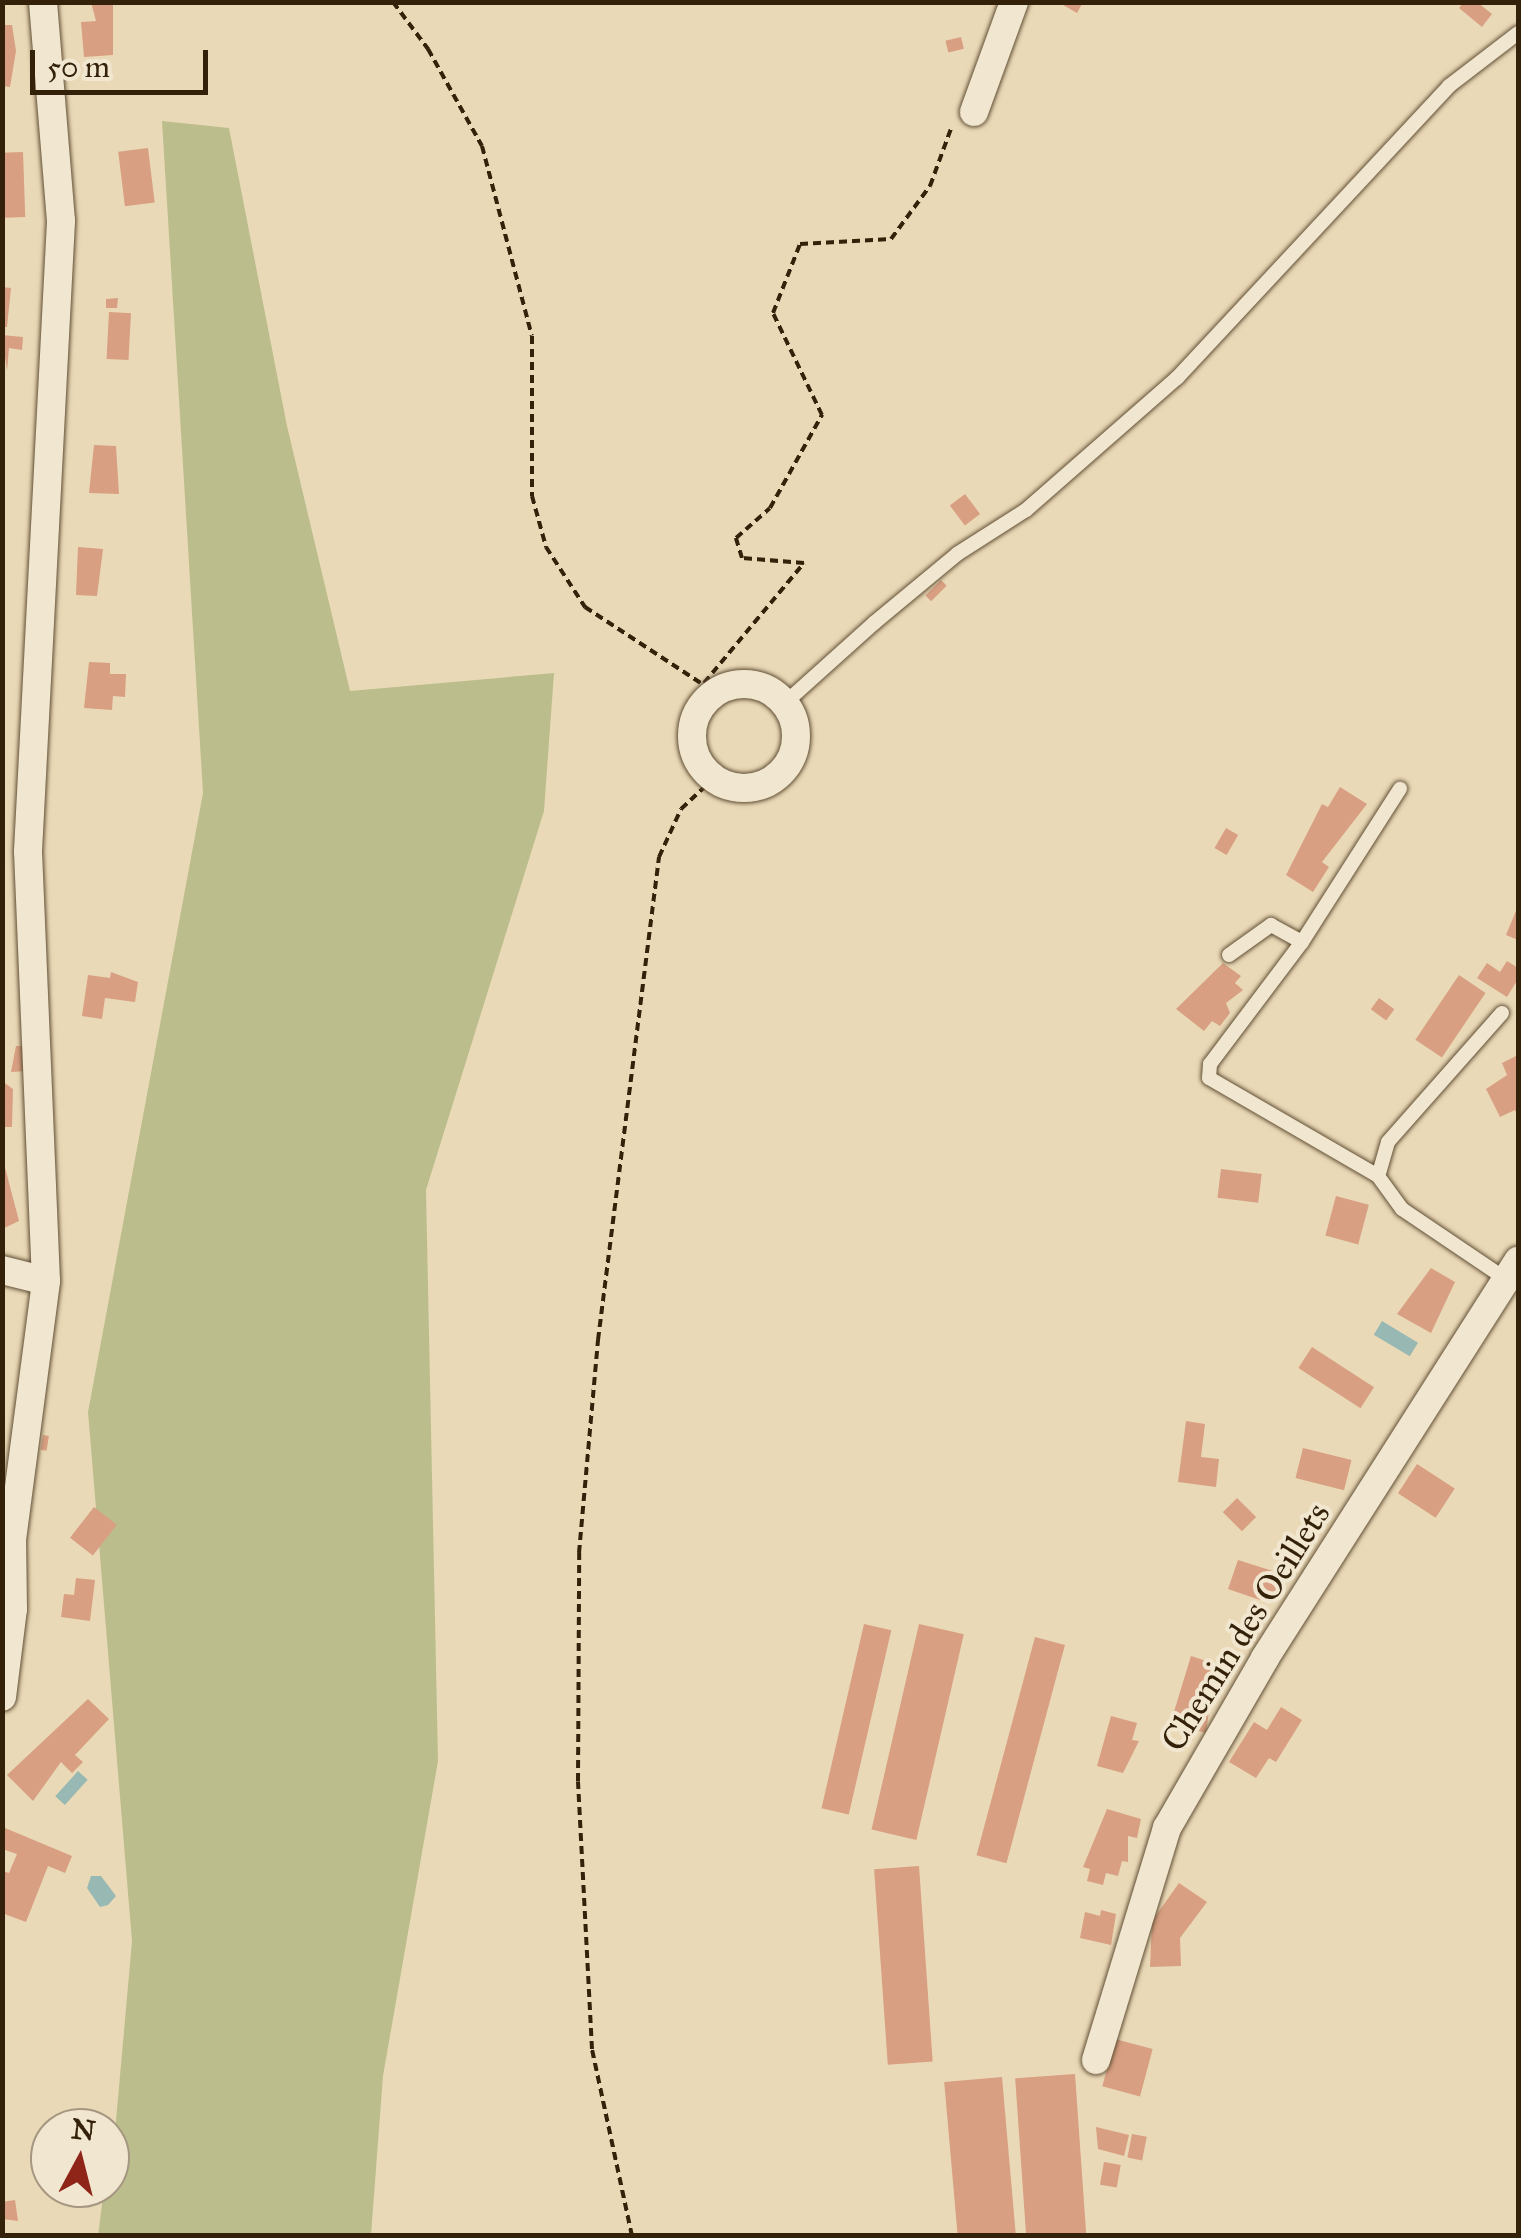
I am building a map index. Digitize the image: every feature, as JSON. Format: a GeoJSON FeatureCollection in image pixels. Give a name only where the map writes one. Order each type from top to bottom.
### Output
{"type":"FeatureCollection","features":[{"type":"Feature","properties":{"kind":"street"},"geometry":{"type":"LineString","coordinates":[[2,1697],[14,1520],[46,1281],[28,850],[61,221],[42,2]]}},
{"type":"Feature","properties":{"kind":"street"},"geometry":{"type":"LineString","coordinates":[[964,116],[1014,2]]}},
{"type":"Feature","properties":{"kind":"street"},"geometry":{"type":"LineString","coordinates":[[750,682],[786,702],[799,738],[780,777],[747,790],[712,780],[692,753],[693,716],[709,687],[750,682]]}},
{"type":"Feature","properties":{"kind":"street","name":"Chemin des Oeillets"},"geometry":{"type":"LineString","coordinates":[[1096,2060],[1168,1828],[1511,1269]]}},
{"type":"Feature","properties":{"kind":"street"},"geometry":{"type":"LineString","coordinates":[[2,1270],[46,1281]]}},
{"type":"Feature","properties":{"kind":"lane"},"geometry":{"type":"LineString","coordinates":[[786,702],[874,622],[957,554],[1026,510],[1156,397],[1234,322],[1345,192],[1449,86],[1518,33]]}},
{"type":"Feature","properties":{"kind":"lane"},"geometry":{"type":"LineString","coordinates":[[1400,789],[1302,942],[1210,1064],[1208,1078],[1378,1176],[1402,1209],[1511,1269]]}},
{"type":"Feature","properties":{"kind":"lane"},"geometry":{"type":"LineString","coordinates":[[1229,955],[1272,925],[1302,942]]}},
{"type":"Feature","properties":{"kind":"lane"},"geometry":{"type":"LineString","coordinates":[[1378,1176],[1388,1142],[1502,1013]]}},
{"type":"Feature","properties":{"kind":"path"},"geometry":{"type":"LineString","coordinates":[[393,2],[473,130],[492,183],[532,336],[532,496],[546,547],[585,607],[709,687],[804,562],[742,558],[736,538],[770,508],[822,415],[773,313],[800,244],[891,239],[930,186],[964,116]]}},
{"type":"Feature","properties":{"kind":"path"},"geometry":{"type":"LineString","coordinates":[[632,2236],[592,2049],[578,1780],[579,1553],[598,1340],[660,857],[681,809],[712,780]]}},
{"type":"Feature","properties":{"kind":"green space"},"geometry":{"type":"Polygon","coordinates":[[[162,121],[229,128],[287,426],[350,691],[554,673],[544,811],[426,1190],[438,1761],[383,2076],[371,2235],[98,2236],[102,2208],[130,2208],[130,2108],[117,2108],[132,1941],[88,1412],[203,793],[162,121]]]}},
{"type":"Feature","properties":{"kind":"water"},"geometry":{"type":"Polygon","coordinates":[[[1382,1321],[1418,1343],[1410,1356],[1374,1335],[1382,1321]]]}},
{"type":"Feature","properties":{"kind":"water"},"geometry":{"type":"Polygon","coordinates":[[[78,1771],[88,1780],[65,1805],[55,1796],[78,1771]]]}},
{"type":"Feature","properties":{"kind":"water"},"geometry":{"type":"Polygon","coordinates":[[[91,1876],[101,1876],[116,1896],[108,1905],[100,1907],[87,1888],[91,1876]]]}},
{"type":"Feature","properties":{"kind":"building"},"geometry":{"type":"Polygon","coordinates":[[[91,2],[113,2],[113,55],[84,57],[81,22],[96,21],[91,2]]]}},
{"type":"Feature","properties":{"kind":"building"},"geometry":{"type":"Polygon","coordinates":[[[1058,2],[1083,2],[1077,13],[1058,2]]]}},
{"type":"Feature","properties":{"kind":"building"},"geometry":{"type":"Polygon","coordinates":[[[1464,2],[1477,2],[1492,14],[1482,27],[1459,8],[1464,2]]]}},
{"type":"Feature","properties":{"kind":"building"},"geometry":{"type":"Polygon","coordinates":[[[2,25],[12,25],[16,51],[10,87],[2,86],[2,25]]]}},
{"type":"Feature","properties":{"kind":"building"},"geometry":{"type":"Polygon","coordinates":[[[961,37],[964,49],[948,53],[945,41],[961,37]]]}},
{"type":"Feature","properties":{"kind":"building"},"geometry":{"type":"Polygon","coordinates":[[[148,148],[155,203],[125,206],[118,152],[148,148]]]}},
{"type":"Feature","properties":{"kind":"building"},"geometry":{"type":"Polygon","coordinates":[[[23,152],[25,217],[4,218],[2,153],[23,152]]]}},
{"type":"Feature","properties":{"kind":"building"},"geometry":{"type":"Polygon","coordinates":[[[2,287],[11,288],[7,327],[2,327],[2,287]]]}},
{"type":"Feature","properties":{"kind":"building"},"geometry":{"type":"Polygon","coordinates":[[[118,298],[117,308],[106,308],[106,299],[118,298]]]}},
{"type":"Feature","properties":{"kind":"building"},"geometry":{"type":"Polygon","coordinates":[[[109,312],[131,313],[129,360],[107,359],[109,312]]]}},
{"type":"Feature","properties":{"kind":"building"},"geometry":{"type":"Polygon","coordinates":[[[2,335],[23,337],[22,350],[9,348],[7,371],[2,335]]]}},
{"type":"Feature","properties":{"kind":"building"},"geometry":{"type":"Polygon","coordinates":[[[94,445],[116,446],[119,494],[89,493],[94,445]]]}},
{"type":"Feature","properties":{"kind":"building"},"geometry":{"type":"Polygon","coordinates":[[[965,494],[980,514],[965,525],[950,505],[965,494]]]}},
{"type":"Feature","properties":{"kind":"building"},"geometry":{"type":"Polygon","coordinates":[[[78,547],[103,549],[97,596],[76,595],[78,547]]]}},
{"type":"Feature","properties":{"kind":"building"},"geometry":{"type":"Polygon","coordinates":[[[941,580],[947,586],[931,601],[925,596],[941,580]]]}},
{"type":"Feature","properties":{"kind":"building"},"geometry":{"type":"Polygon","coordinates":[[[89,662],[110,663],[110,674],[126,674],[125,697],[113,696],[112,710],[84,708],[89,662]]]}},
{"type":"Feature","properties":{"kind":"building"},"geometry":{"type":"Polygon","coordinates":[[[1340,787],[1367,804],[1322,862],[1329,867],[1313,892],[1286,875],[1322,804],[1328,807],[1340,787]]]}},
{"type":"Feature","properties":{"kind":"building"},"geometry":{"type":"Polygon","coordinates":[[[1226,828],[1238,835],[1227,855],[1214,848],[1226,828]]]}},
{"type":"Feature","properties":{"kind":"building"},"geometry":{"type":"Polygon","coordinates":[[[1518,906],[1518,940],[1506,935],[1518,906]]]}},
{"type":"Feature","properties":{"kind":"building"},"geometry":{"type":"Polygon","coordinates":[[[1507,961],[1518,968],[1518,979],[1507,997],[1477,978],[1487,963],[1500,972],[1507,961]]]}},
{"type":"Feature","properties":{"kind":"building"},"geometry":{"type":"Polygon","coordinates":[[[1223,963],[1241,976],[1235,983],[1243,990],[1226,1003],[1230,1013],[1220,1026],[1212,1021],[1204,1031],[1176,1009],[1223,963]]]}},
{"type":"Feature","properties":{"kind":"building"},"geometry":{"type":"Polygon","coordinates":[[[111,972],[138,982],[135,1002],[105,998],[102,1019],[82,1016],[88,975],[110,978],[111,972]]]}},
{"type":"Feature","properties":{"kind":"building"},"geometry":{"type":"Polygon","coordinates":[[[1459,975],[1486,993],[1442,1058],[1415,1040],[1459,975]]]}},
{"type":"Feature","properties":{"kind":"building"},"geometry":{"type":"Polygon","coordinates":[[[1379,998],[1394,1009],[1386,1020],[1371,1009],[1379,998]]]}},
{"type":"Feature","properties":{"kind":"building"},"geometry":{"type":"Polygon","coordinates":[[[16,1046],[26,1046],[27,1071],[11,1072],[16,1046]]]}},
{"type":"Feature","properties":{"kind":"building"},"geometry":{"type":"Polygon","coordinates":[[[1518,1055],[1518,1118],[1515,1110],[1500,1117],[1486,1089],[1507,1075],[1502,1063],[1518,1055]]]}},
{"type":"Feature","properties":{"kind":"building"},"geometry":{"type":"Polygon","coordinates":[[[2,1081],[13,1089],[12,1127],[2,1127],[2,1081]]]}},
{"type":"Feature","properties":{"kind":"building"},"geometry":{"type":"Polygon","coordinates":[[[2,1156],[19,1221],[2,1229],[2,1156]]]}},
{"type":"Feature","properties":{"kind":"building"},"geometry":{"type":"Polygon","coordinates":[[[1221,1169],[1262,1174],[1258,1203],[1217,1198],[1221,1169]]]}},
{"type":"Feature","properties":{"kind":"building"},"geometry":{"type":"Polygon","coordinates":[[[1336,1196],[1369,1205],[1358,1244],[1325,1236],[1336,1196]]]}},
{"type":"Feature","properties":{"kind":"building"},"geometry":{"type":"Polygon","coordinates":[[[1431,1268],[1455,1282],[1431,1333],[1397,1314],[1431,1268]]]}},
{"type":"Feature","properties":{"kind":"building"},"geometry":{"type":"Polygon","coordinates":[[[1312,1347],[1374,1387],[1360,1408],[1298,1368],[1312,1347]]]}},
{"type":"Feature","properties":{"kind":"building"},"geometry":{"type":"Polygon","coordinates":[[[1186,1421],[1205,1424],[1201,1457],[1219,1459],[1216,1487],[1178,1482],[1186,1421]]]}},
{"type":"Feature","properties":{"kind":"building"},"geometry":{"type":"Polygon","coordinates":[[[43,1435],[49,1436],[47,1451],[41,1450],[43,1435]]]}},
{"type":"Feature","properties":{"kind":"building"},"geometry":{"type":"Polygon","coordinates":[[[1303,1448],[1352,1460],[1344,1490],[1296,1478],[1303,1448]]]}},
{"type":"Feature","properties":{"kind":"building"},"geometry":{"type":"Polygon","coordinates":[[[1417,1464],[1455,1489],[1436,1518],[1398,1493],[1417,1464]]]}},
{"type":"Feature","properties":{"kind":"building"},"geometry":{"type":"Polygon","coordinates":[[[1237,1498],[1256,1517],[1242,1531],[1223,1512],[1237,1498]]]}},
{"type":"Feature","properties":{"kind":"building"},"geometry":{"type":"Polygon","coordinates":[[[94,1507],[117,1525],[93,1556],[70,1538],[94,1507]]]}},
{"type":"Feature","properties":{"kind":"building"},"geometry":{"type":"Polygon","coordinates":[[[1238,1560],[1282,1574],[1275,1596],[1263,1592],[1260,1600],[1228,1589],[1238,1560]]]}},
{"type":"Feature","properties":{"kind":"building"},"geometry":{"type":"Polygon","coordinates":[[[76,1578],[95,1580],[90,1621],[61,1617],[64,1594],[74,1595],[76,1578]]]}},
{"type":"Feature","properties":{"kind":"building"},"geometry":{"type":"Polygon","coordinates":[[[864,1624],[891,1630],[849,1814],[821,1808],[864,1624]]]}},
{"type":"Feature","properties":{"kind":"building"},"geometry":{"type":"Polygon","coordinates":[[[919,1624],[964,1634],[916,1840],[872,1830],[919,1624]]]}},
{"type":"Feature","properties":{"kind":"building"},"geometry":{"type":"Polygon","coordinates":[[[1035,1637],[1065,1645],[1006,1863],[977,1855],[1035,1637]]]}},
{"type":"Feature","properties":{"kind":"building"},"geometry":{"type":"Polygon","coordinates":[[[1191,1656],[1225,1667],[1221,1680],[1214,1677],[1206,1733],[1181,1726],[1184,1718],[1173,1715],[1191,1656]]]}},
{"type":"Feature","properties":{"kind":"building"},"geometry":{"type":"Polygon","coordinates":[[[88,1699],[109,1719],[75,1755],[83,1762],[72,1773],[61,1762],[33,1801],[7,1775],[88,1699]]]}},
{"type":"Feature","properties":{"kind":"building"},"geometry":{"type":"Polygon","coordinates":[[[1281,1707],[1302,1720],[1276,1762],[1269,1758],[1256,1778],[1229,1762],[1254,1722],[1267,1730],[1281,1707]]]}},
{"type":"Feature","properties":{"kind":"building"},"geometry":{"type":"Polygon","coordinates":[[[1111,1716],[1137,1723],[1132,1740],[1139,1741],[1123,1773],[1097,1766],[1111,1716]]]}},
{"type":"Feature","properties":{"kind":"building"},"geometry":{"type":"Polygon","coordinates":[[[1107,1809],[1141,1819],[1137,1838],[1128,1836],[1128,1862],[1122,1861],[1118,1876],[1106,1873],[1103,1885],[1087,1881],[1090,1869],[1083,1867],[1107,1809]]]}},
{"type":"Feature","properties":{"kind":"building"},"geometry":{"type":"Polygon","coordinates":[[[5,1828],[72,1856],[65,1873],[48,1866],[26,1922],[2,1913],[2,1871],[9,1873],[17,1854],[2,1849],[5,1828]]]}},
{"type":"Feature","properties":{"kind":"building"},"geometry":{"type":"Polygon","coordinates":[[[919,1866],[933,2062],[888,2065],[874,1869],[919,1866]]]}},
{"type":"Feature","properties":{"kind":"building"},"geometry":{"type":"Polygon","coordinates":[[[1179,1883],[1207,1902],[1180,1938],[1181,1966],[1150,1967],[1152,1921],[1179,1883]]]}},
{"type":"Feature","properties":{"kind":"building"},"geometry":{"type":"Polygon","coordinates":[[[1101,1910],[1116,1914],[1111,1945],[1080,1938],[1085,1912],[1100,1916],[1101,1910]]]}},
{"type":"Feature","properties":{"kind":"building"},"geometry":{"type":"Polygon","coordinates":[[[1115,2039],[1153,2049],[1140,2096],[1102,2086],[1115,2039]]]}},
{"type":"Feature","properties":{"kind":"building"},"geometry":{"type":"Polygon","coordinates":[[[1075,2074],[1086,2236],[1026,2236],[1015,2078],[1075,2074]]]}},
{"type":"Feature","properties":{"kind":"building"},"geometry":{"type":"Polygon","coordinates":[[[1002,2077],[1016,2236],[958,2236],[944,2082],[1002,2077]]]}},
{"type":"Feature","properties":{"kind":"building"},"geometry":{"type":"Polygon","coordinates":[[[1096,2127],[1129,2135],[1124,2156],[1098,2149],[1096,2127]]]}},
{"type":"Feature","properties":{"kind":"building"},"geometry":{"type":"Polygon","coordinates":[[[1132,2134],[1147,2137],[1142,2160],[1127,2158],[1132,2134]]]}},
{"type":"Feature","properties":{"kind":"building"},"geometry":{"type":"Polygon","coordinates":[[[1104,2162],[1121,2165],[1117,2188],[1100,2185],[1104,2162]]]}},
{"type":"Feature","properties":{"kind":"building"},"geometry":{"type":"Polygon","coordinates":[[[15,2200],[18,2221],[2,2219],[2,2202],[15,2200]]]}}]}
